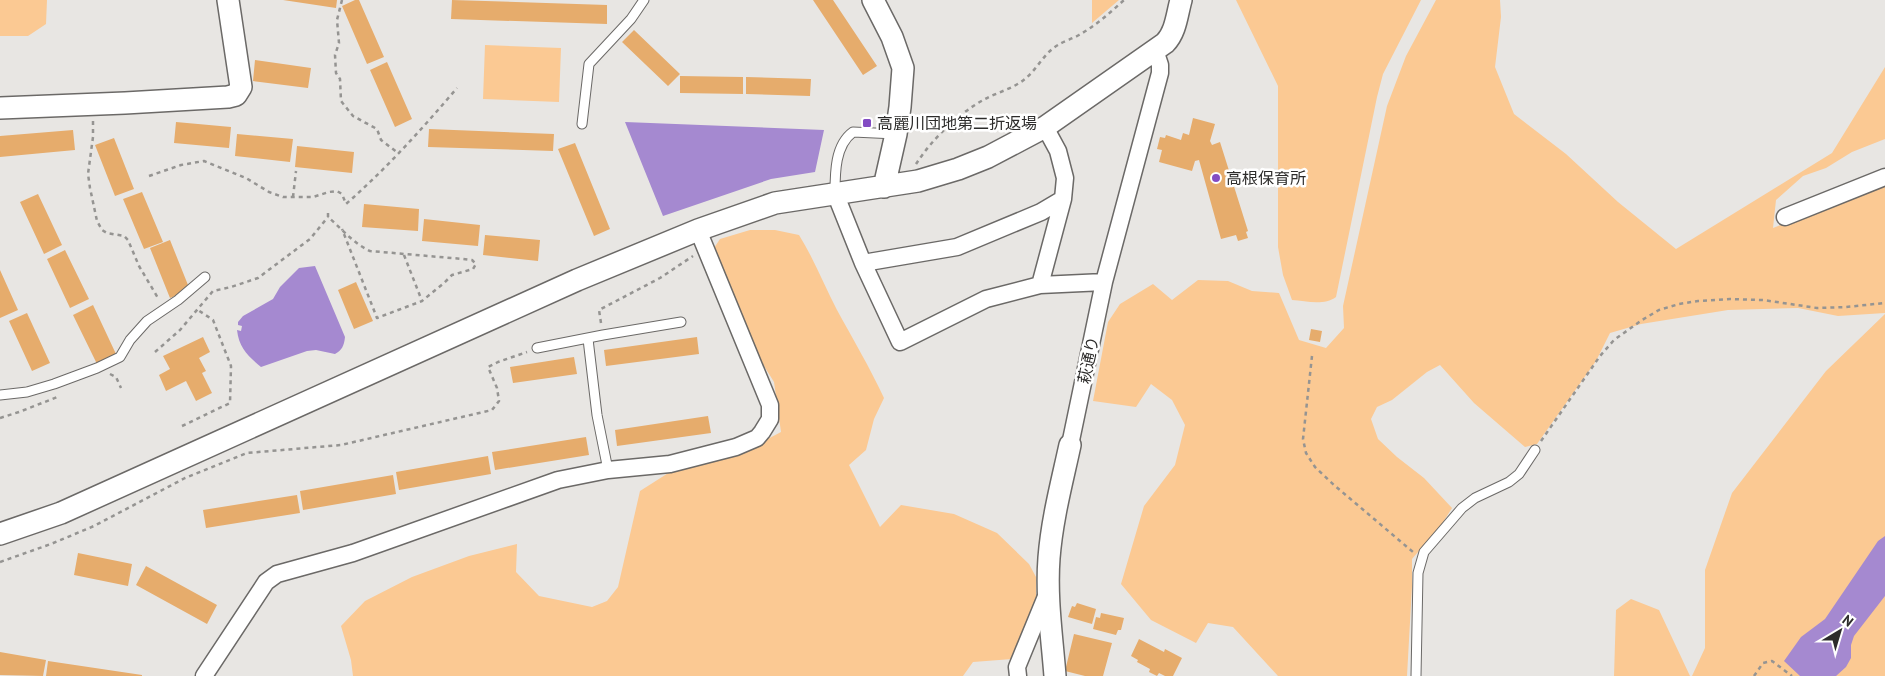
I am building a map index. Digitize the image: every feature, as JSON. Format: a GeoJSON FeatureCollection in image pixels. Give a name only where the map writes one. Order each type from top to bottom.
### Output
{"type":"FeatureCollection","features":[{"type":"Feature","properties":{"kind":"street"},"geometry":{"type":"LineString","coordinates":[[0,108],[126,103],[236,94],[241,87],[228,0]]}},
{"type":"Feature","properties":{"kind":"street"},"geometry":{"type":"LineString","coordinates":[[873,0],[892,36],[903,68],[896,134],[884,187]]}},
{"type":"Feature","properties":{"kind":"street"},"geometry":{"type":"LineString","coordinates":[[0,534],[60,513],[577,280],[698,230],[775,204],[918,181],[958,169],[988,157],[1045,128],[1155,50],[1170,37],[1181,0]]}},
{"type":"Feature","properties":{"kind":"street","name":"萩通り"},"geometry":{"type":"LineString","coordinates":[[1055,676],[1049,591],[1049,558],[1053,524],[1104,282],[1160,73],[1160,65],[1155,50]]}},
{"type":"Feature","properties":{"kind":"street"},"geometry":{"type":"LineString","coordinates":[[1040,285],[1063,199],[1066,178],[1058,151],[1045,128]]}},
{"type":"Feature","properties":{"kind":"street"},"geometry":{"type":"LineString","coordinates":[[1785,217],[1885,177]]}},
{"type":"Feature","properties":{"kind":"street"},"geometry":{"type":"LineString","coordinates":[[835,193],[863,264],[900,342],[986,299],[1040,285],[1104,282]]}},
{"type":"Feature","properties":{"kind":"street"},"geometry":{"type":"LineString","coordinates":[[863,264],[957,248],[1041,212],[1063,199]]}},
{"type":"Feature","properties":{"kind":"street"},"geometry":{"type":"LineString","coordinates":[[204,676],[266,582],[277,574],[353,553],[558,480],[608,470],[670,464],[736,447],[757,438],[770,418],[770,405],[698,230]]}},
{"type":"Feature","properties":{"kind":"street"},"geometry":{"type":"LineString","coordinates":[[1018,676],[1017,667],[1049,591]]}},
{"type":"Feature","properties":{"kind":"lane"},"geometry":{"type":"LineString","coordinates":[[582,124],[589,64],[631,19],[644,0]]}},
{"type":"Feature","properties":{"kind":"lane"},"geometry":{"type":"LineString","coordinates":[[835,193],[834,172],[844,141],[852,132],[896,134]]}},
{"type":"Feature","properties":{"kind":"lane"},"geometry":{"type":"LineString","coordinates":[[0,395],[27,392],[54,384],[120,357],[130,340],[147,321],[178,300],[205,277]]}},
{"type":"Feature","properties":{"kind":"lane"},"geometry":{"type":"LineString","coordinates":[[537,348],[681,322]]}},
{"type":"Feature","properties":{"kind":"lane"},"geometry":{"type":"LineString","coordinates":[[588,339],[598,415],[608,470]]}},
{"type":"Feature","properties":{"kind":"lane"},"geometry":{"type":"LineString","coordinates":[[1416,676],[1418,573],[1424,552],[1462,508],[1475,498],[1509,482],[1519,474],[1535,450]]}},
{"type":"Feature","properties":{"kind":"path"},"geometry":{"type":"LineString","coordinates":[[342,0],[337,20],[339,43],[335,54],[336,73],[340,79],[341,102],[353,116],[377,129],[382,140],[398,154]]}},
{"type":"Feature","properties":{"kind":"path"},"geometry":{"type":"LineString","coordinates":[[914,167],[922,155],[940,136],[967,112],[984,100],[1026,78],[1053,49],[1078,36],[1101,20],[1124,0]]}},
{"type":"Feature","properties":{"kind":"path"},"geometry":{"type":"LineString","coordinates":[[149,176],[181,165],[204,161],[246,178],[269,192],[284,197],[313,197],[337,191],[342,194],[346,204],[398,154],[457,88]]}},
{"type":"Feature","properties":{"kind":"path"},"geometry":{"type":"LineString","coordinates":[[93,115],[93,137],[88,174],[97,221],[102,230],[107,233],[124,236],[128,240],[139,266],[158,298]]}},
{"type":"Feature","properties":{"kind":"path"},"geometry":{"type":"LineString","coordinates":[[293,197],[296,171]]}},
{"type":"Feature","properties":{"kind":"path"},"geometry":{"type":"LineString","coordinates":[[155,352],[180,330],[213,291],[258,278],[310,239],[328,217],[328,213]]}},
{"type":"Feature","properties":{"kind":"path"},"geometry":{"type":"LineString","coordinates":[[328,217],[363,248],[370,251],[472,260],[476,264],[473,269],[452,275],[422,301],[377,318],[342,230]]}},
{"type":"Feature","properties":{"kind":"path"},"geometry":{"type":"LineString","coordinates":[[404,255],[422,301]]}},
{"type":"Feature","properties":{"kind":"path"},"geometry":{"type":"LineString","coordinates":[[603,335],[599,310],[660,278],[694,255]]}},
{"type":"Feature","properties":{"kind":"path"},"geometry":{"type":"LineString","coordinates":[[1535,450],[1600,356],[1614,340],[1658,310],[1698,301],[1730,299],[1763,300],[1817,308],[1885,303]]}},
{"type":"Feature","properties":{"kind":"path"},"geometry":{"type":"LineString","coordinates":[[182,426],[230,402],[231,366],[213,320],[198,310]]}},
{"type":"Feature","properties":{"kind":"path"},"geometry":{"type":"LineString","coordinates":[[0,562],[94,526],[185,478],[247,453],[341,445],[492,410],[499,401],[497,388],[488,367],[537,348]]}},
{"type":"Feature","properties":{"kind":"path"},"geometry":{"type":"LineString","coordinates":[[1312,356],[1303,439],[1306,453],[1315,467],[1334,485],[1422,559]]}},
{"type":"Feature","properties":{"kind":"path"},"geometry":{"type":"LineString","coordinates":[[109,373],[116,377],[121,388]]}},
{"type":"Feature","properties":{"kind":"path"},"geometry":{"type":"LineString","coordinates":[[0,418],[64,394]]}},
{"type":"Feature","properties":{"kind":"path"},"geometry":{"type":"LineString","coordinates":[[1754,676],[1762,663],[1772,661],[1792,676]]}},
{"type":"Feature","properties":{"kind":"shaded area"},"geometry":{"type":"Polygon","coordinates":[[[0,0],[47,0],[46,24],[28,36],[0,36],[0,0]]]}},
{"type":"Feature","properties":{"kind":"shaded area"},"geometry":{"type":"Polygon","coordinates":[[[1092,0],[1119,0],[1092,23],[1092,0]]]}},
{"type":"Feature","properties":{"kind":"shaded area"},"geometry":{"type":"Polygon","coordinates":[[[1236,0],[1421,0],[1383,74],[1336,297],[1331,300],[1315,302],[1292,300],[1283,275],[1278,247],[1278,86],[1236,0]]]}},
{"type":"Feature","properties":{"kind":"shaded area"},"geometry":{"type":"Polygon","coordinates":[[[1436,0],[1500,0],[1501,17],[1495,67],[1514,114],[1566,154],[1618,202],[1676,249],[1832,153],[1885,67],[1885,139],[1852,152],[1826,168],[1803,176],[1776,200],[1773,228],[1885,182],[1885,313],[1838,316],[1798,308],[1728,310],[1641,324],[1610,333],[1596,361],[1537,444],[1525,447],[1474,403],[1440,365],[1427,372],[1392,400],[1377,407],[1371,419],[1378,439],[1424,478],[1452,508],[1442,524],[1412,559],[1407,676],[1278,676],[1233,627],[1208,623],[1196,643],[1151,620],[1121,584],[1144,506],[1175,465],[1185,425],[1172,400],[1151,384],[1136,407],[1093,401],[1108,322],[1120,304],[1153,284],[1172,300],[1198,280],[1228,281],[1252,291],[1279,293],[1299,340],[1326,348],[1344,328],[1343,306],[1387,106],[1406,56],[1436,0]]]}},
{"type":"Feature","properties":{"kind":"shaded area"},"geometry":{"type":"Polygon","coordinates":[[[485,45],[561,48],[559,102],[483,99],[485,45]]]}},
{"type":"Feature","properties":{"kind":"shaded area"},"geometry":{"type":"Polygon","coordinates":[[[625,122],[824,130],[815,172],[771,179],[663,216],[625,122]]]}},
{"type":"Feature","properties":{"kind":"shaded area"},"geometry":{"type":"Polygon","coordinates":[[[750,230],[775,230],[799,235],[884,398],[874,419],[866,450],[849,465],[880,527],[901,505],[954,514],[997,533],[1029,564],[1036,577],[1036,611],[1012,659],[973,662],[963,676],[353,676],[351,660],[341,626],[365,601],[412,577],[469,556],[517,544],[516,572],[539,596],[592,607],[607,601],[618,587],[640,491],[673,470],[747,450],[781,432],[774,382],[746,337],[714,248],[720,239],[750,230]]]}},
{"type":"Feature","properties":{"kind":"shaded area"},"geometry":{"type":"Polygon","coordinates":[[[315,266],[345,337],[342,347],[335,354],[316,350],[307,351],[261,367],[242,347],[237,330],[241,331],[242,326],[238,325],[238,322],[243,316],[273,299],[280,287],[299,268],[315,266]]]}},
{"type":"Feature","properties":{"kind":"shaded area"},"geometry":{"type":"Polygon","coordinates":[[[1885,314],[1885,676],[1692,676],[1705,648],[1705,570],[1732,493],[1826,371],[1885,314]]]}},
{"type":"Feature","properties":{"kind":"shaded area"},"geometry":{"type":"Polygon","coordinates":[[[1885,536],[1885,596],[1854,636],[1851,645],[1851,658],[1846,667],[1836,676],[1800,676],[1784,661],[1801,637],[1825,619],[1878,541],[1885,536]]]}},
{"type":"Feature","properties":{"kind":"shaded area"},"geometry":{"type":"Polygon","coordinates":[[[1631,599],[1659,610],[1690,676],[1614,676],[1616,610],[1631,599]]]}},
{"type":"Feature","properties":{"kind":"building"},"geometry":{"type":"Polygon","coordinates":[[[283,0],[337,0],[336,8],[283,0]]]}},
{"type":"Feature","properties":{"kind":"building"},"geometry":{"type":"Polygon","coordinates":[[[359,0],[384,57],[367,64],[342,6],[359,0]]]}},
{"type":"Feature","properties":{"kind":"building"},"geometry":{"type":"Polygon","coordinates":[[[452,0],[607,5],[607,24],[451,19],[452,0]]]}},
{"type":"Feature","properties":{"kind":"building"},"geometry":{"type":"Polygon","coordinates":[[[813,0],[833,0],[877,66],[863,75],[813,0]]]}},
{"type":"Feature","properties":{"kind":"building"},"geometry":{"type":"Polygon","coordinates":[[[634,30],[680,74],[668,86],[622,42],[634,30]]]}},
{"type":"Feature","properties":{"kind":"building"},"geometry":{"type":"Polygon","coordinates":[[[255,60],[311,68],[308,88],[253,81],[255,60]]]}},
{"type":"Feature","properties":{"kind":"building"},"geometry":{"type":"Polygon","coordinates":[[[387,62],[412,119],[395,127],[370,70],[387,62]]]}},
{"type":"Feature","properties":{"kind":"building"},"geometry":{"type":"Polygon","coordinates":[[[680,76],[743,77],[743,94],[680,93],[680,76]]]}},
{"type":"Feature","properties":{"kind":"building"},"geometry":{"type":"Polygon","coordinates":[[[746,77],[811,79],[810,96],[746,94],[746,77]]]}},
{"type":"Feature","properties":{"kind":"building"},"geometry":{"type":"Polygon","coordinates":[[[1193,118],[1215,124],[1210,141],[1212,145],[1220,142],[1248,231],[1246,232],[1248,238],[1238,241],[1236,235],[1221,239],[1199,160],[1195,161],[1192,171],[1159,162],[1162,150],[1157,149],[1160,137],[1165,138],[1166,135],[1181,140],[1183,133],[1189,135],[1193,118]]]}},
{"type":"Feature","properties":{"kind":"building"},"geometry":{"type":"Polygon","coordinates":[[[176,122],[231,127],[229,148],[174,143],[176,122]]]}},
{"type":"Feature","properties":{"kind":"building"},"geometry":{"type":"Polygon","coordinates":[[[429,129],[554,134],[553,151],[428,147],[429,129]]]}},
{"type":"Feature","properties":{"kind":"building"},"geometry":{"type":"Polygon","coordinates":[[[73,130],[75,150],[0,157],[0,136],[73,130]]]}},
{"type":"Feature","properties":{"kind":"building"},"geometry":{"type":"Polygon","coordinates":[[[237,134],[293,139],[290,162],[235,156],[237,134]]]}},
{"type":"Feature","properties":{"kind":"building"},"geometry":{"type":"Polygon","coordinates":[[[114,138],[134,189],[115,196],[95,145],[114,138]]]}},
{"type":"Feature","properties":{"kind":"building"},"geometry":{"type":"Polygon","coordinates":[[[575,143],[610,229],[594,236],[558,149],[575,143]]]}},
{"type":"Feature","properties":{"kind":"building"},"geometry":{"type":"Polygon","coordinates":[[[297,146],[354,152],[352,173],[295,167],[297,146]]]}},
{"type":"Feature","properties":{"kind":"building"},"geometry":{"type":"Polygon","coordinates":[[[142,192],[163,242],[144,249],[123,199],[142,192]]]}},
{"type":"Feature","properties":{"kind":"building"},"geometry":{"type":"Polygon","coordinates":[[[38,194],[62,245],[44,254],[20,202],[38,194]]]}},
{"type":"Feature","properties":{"kind":"building"},"geometry":{"type":"Polygon","coordinates":[[[364,204],[419,209],[418,231],[362,227],[364,204]]]}},
{"type":"Feature","properties":{"kind":"building"},"geometry":{"type":"Polygon","coordinates":[[[424,219],[480,225],[478,246],[422,241],[424,219]]]}},
{"type":"Feature","properties":{"kind":"building"},"geometry":{"type":"Polygon","coordinates":[[[485,235],[540,240],[538,261],[483,255],[485,235]]]}},
{"type":"Feature","properties":{"kind":"building"},"geometry":{"type":"Polygon","coordinates":[[[170,240],[190,290],[170,298],[150,248],[170,240]]]}},
{"type":"Feature","properties":{"kind":"building"},"geometry":{"type":"Polygon","coordinates":[[[65,250],[89,299],[70,308],[47,259],[65,250]]]}},
{"type":"Feature","properties":{"kind":"building"},"geometry":{"type":"Polygon","coordinates":[[[0,270],[18,310],[0,318],[0,270]]]}},
{"type":"Feature","properties":{"kind":"building"},"geometry":{"type":"Polygon","coordinates":[[[356,282],[373,321],[354,329],[338,290],[356,282]]]}},
{"type":"Feature","properties":{"kind":"building"},"geometry":{"type":"Polygon","coordinates":[[[93,305],[116,354],[97,364],[73,315],[93,305]]]}},
{"type":"Feature","properties":{"kind":"building"},"geometry":{"type":"Polygon","coordinates":[[[27,313],[50,363],[32,371],[9,321],[27,313]]]}},
{"type":"Feature","properties":{"kind":"building"},"geometry":{"type":"Polygon","coordinates":[[[1311,329],[1322,331],[1320,342],[1309,340],[1311,329]]]}},
{"type":"Feature","properties":{"kind":"building"},"geometry":{"type":"Polygon","coordinates":[[[203,337],[210,352],[199,358],[206,371],[202,373],[212,393],[196,401],[186,381],[166,391],[159,375],[170,369],[163,356],[203,337]]]}},
{"type":"Feature","properties":{"kind":"building"},"geometry":{"type":"Polygon","coordinates":[[[697,337],[699,354],[606,366],[604,350],[697,337]]]}},
{"type":"Feature","properties":{"kind":"building"},"geometry":{"type":"Polygon","coordinates":[[[574,357],[577,374],[513,383],[510,367],[574,357]]]}},
{"type":"Feature","properties":{"kind":"building"},"geometry":{"type":"Polygon","coordinates":[[[708,416],[711,433],[617,446],[615,430],[708,416]]]}},
{"type":"Feature","properties":{"kind":"building"},"geometry":{"type":"Polygon","coordinates":[[[586,437],[589,455],[495,470],[492,452],[586,437]]]}},
{"type":"Feature","properties":{"kind":"building"},"geometry":{"type":"Polygon","coordinates":[[[488,456],[491,474],[399,490],[396,472],[488,456]]]}},
{"type":"Feature","properties":{"kind":"building"},"geometry":{"type":"Polygon","coordinates":[[[393,475],[396,494],[303,510],[300,491],[393,475]]]}},
{"type":"Feature","properties":{"kind":"building"},"geometry":{"type":"Polygon","coordinates":[[[297,495],[300,513],[206,528],[203,510],[297,495]]]}},
{"type":"Feature","properties":{"kind":"building"},"geometry":{"type":"Polygon","coordinates":[[[78,553],[132,564],[128,586],[74,575],[78,553]]]}},
{"type":"Feature","properties":{"kind":"building"},"geometry":{"type":"Polygon","coordinates":[[[146,566],[217,605],[207,624],[136,585],[146,566]]]}},
{"type":"Feature","properties":{"kind":"building"},"geometry":{"type":"Polygon","coordinates":[[[1077,603],[1096,609],[1092,624],[1068,617],[1072,606],[1075,607],[1077,603]]]}},
{"type":"Feature","properties":{"kind":"building"},"geometry":{"type":"Polygon","coordinates":[[[1101,613],[1124,618],[1121,630],[1118,630],[1116,635],[1093,629],[1096,617],[1100,618],[1101,613]]]}},
{"type":"Feature","properties":{"kind":"building"},"geometry":{"type":"Polygon","coordinates":[[[1074,634],[1112,643],[1103,676],[1085,676],[1065,671],[1074,634]]]}},
{"type":"Feature","properties":{"kind":"building"},"geometry":{"type":"Polygon","coordinates":[[[1139,639],[1164,652],[1165,649],[1182,658],[1173,676],[1165,676],[1159,673],[1157,676],[1149,672],[1150,669],[1137,662],[1138,660],[1131,656],[1139,639]]]}},
{"type":"Feature","properties":{"kind":"building"},"geometry":{"type":"Polygon","coordinates":[[[0,652],[46,660],[43,676],[0,675],[0,652]]]}},
{"type":"Feature","properties":{"kind":"building"},"geometry":{"type":"Polygon","coordinates":[[[48,661],[142,675],[142,676],[46,676],[48,661]]]}},
{"type":"Feature","properties":{"kind":"place","name":"高麗川団地第二折返場"},"geometry":{"type":"Point","coordinates":[867,123]}},
{"type":"Feature","properties":{"kind":"place","name":"高根保育所"},"geometry":{"type":"Point","coordinates":[1216,178]}}]}
